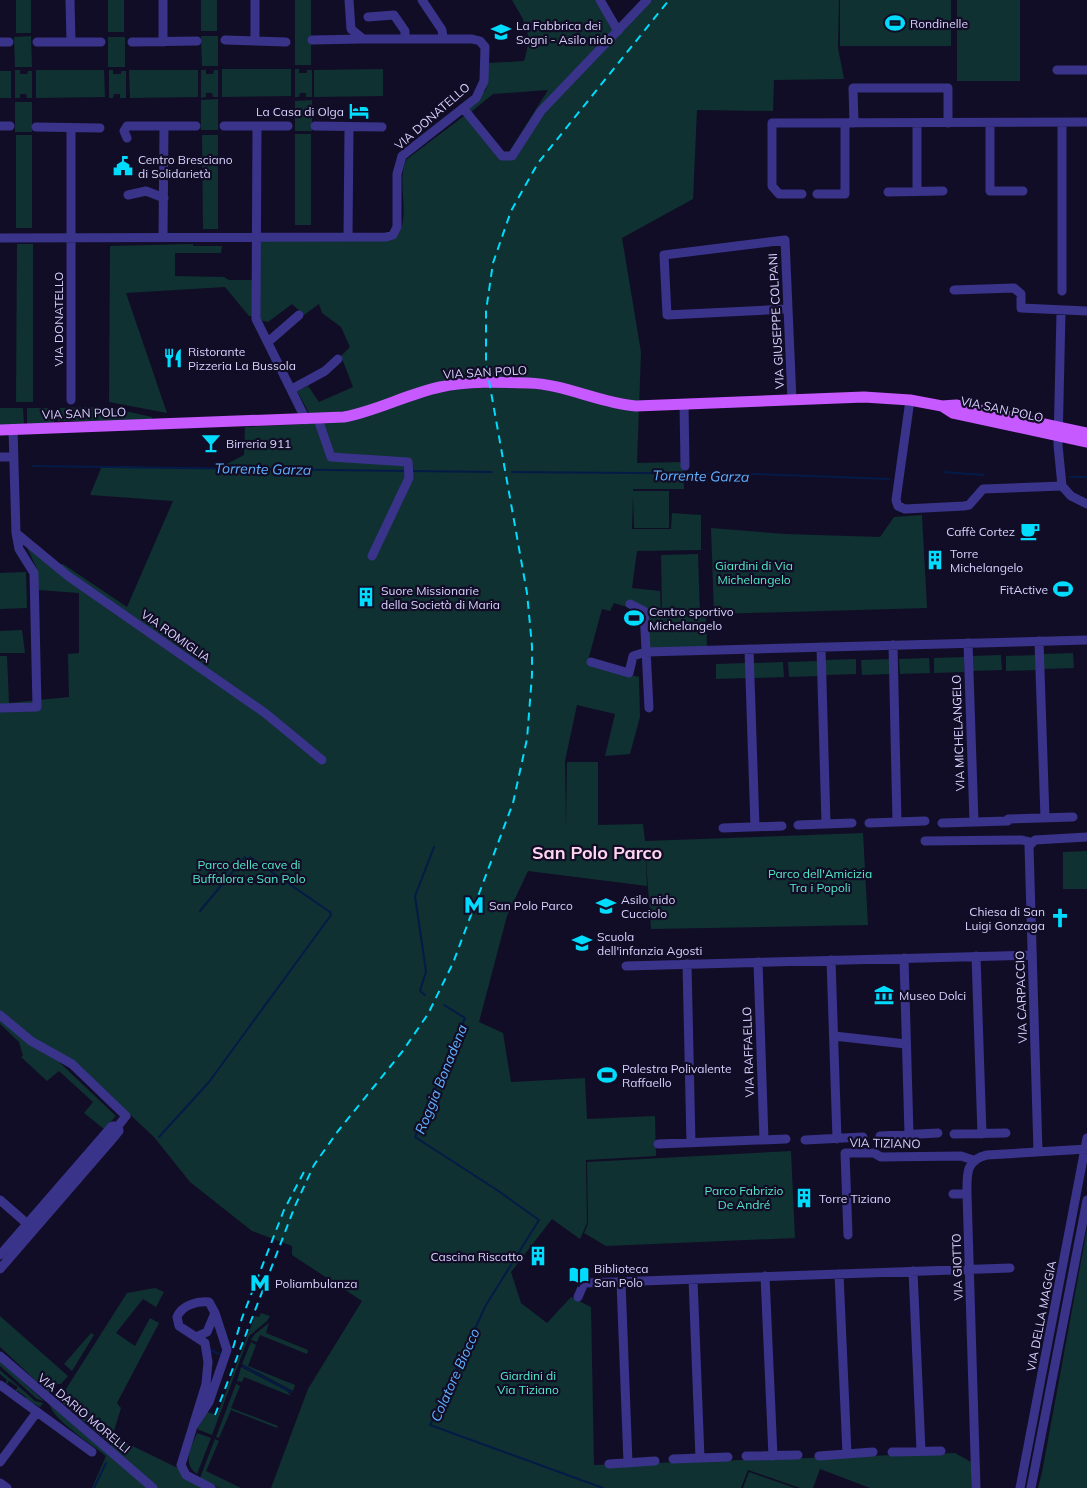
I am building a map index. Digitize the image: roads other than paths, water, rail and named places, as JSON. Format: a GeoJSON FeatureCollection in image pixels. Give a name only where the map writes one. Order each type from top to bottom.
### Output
{"type":"FeatureCollection","features":[{"type":"Feature","properties":{"kind":"main road","name":"VIA SAN POLO"},"geometry":{"type":"LineString","coordinates":[[0,430],[312,419],[364,414],[440,387],[494,383],[545,385],[618,405],[864,397],[910,400],[942,406],[956,405],[1059,431],[1087,442]]}},
{"type":"Feature","properties":{"kind":"main road","name":"VIA SAN POLO"},"geometry":{"type":"LineString","coordinates":[[1059,431],[1087,433]]}},
{"type":"Feature","properties":{"kind":"street"},"geometry":{"type":"LineString","coordinates":[[70,0],[71,42]]}},
{"type":"Feature","properties":{"kind":"street"},"geometry":{"type":"LineString","coordinates":[[163,0],[163,42]]}},
{"type":"Feature","properties":{"kind":"street"},"geometry":{"type":"LineString","coordinates":[[255,0],[256,41]]}},
{"type":"Feature","properties":{"kind":"street"},"geometry":{"type":"LineString","coordinates":[[349,0],[351,29],[363,40]]}},
{"type":"Feature","properties":{"kind":"street"},"geometry":{"type":"LineString","coordinates":[[312,40],[443,38],[442,30],[422,0]]}},
{"type":"Feature","properties":{"kind":"street"},"geometry":{"type":"LineString","coordinates":[[600,0],[618,31]]}},
{"type":"Feature","properties":{"kind":"street"},"geometry":{"type":"LineString","coordinates":[[463,108],[502,156],[512,156],[542,111],[647,0]]}},
{"type":"Feature","properties":{"kind":"street"},"geometry":{"type":"LineString","coordinates":[[368,16],[394,15],[405,31],[405,39]]}},
{"type":"Feature","properties":{"kind":"street","name":"VIA DONATELLO"},"geometry":{"type":"LineString","coordinates":[[0,238],[386,237],[393,235],[397,227],[397,174],[402,156],[476,98],[484,81],[485,47],[480,41],[443,38]]}},
{"type":"Feature","properties":{"kind":"street"},"geometry":{"type":"LineString","coordinates":[[225,40],[286,42]]}},
{"type":"Feature","properties":{"kind":"street"},"geometry":{"type":"LineString","coordinates":[[132,42],[196,41]]}},
{"type":"Feature","properties":{"kind":"street"},"geometry":{"type":"LineString","coordinates":[[37,42],[101,42]]}},
{"type":"Feature","properties":{"kind":"street"},"geometry":{"type":"LineString","coordinates":[[1057,70],[1087,70]]}},
{"type":"Feature","properties":{"kind":"street"},"geometry":{"type":"LineString","coordinates":[[817,194],[845,194],[853,88],[948,88],[948,123]]}},
{"type":"Feature","properties":{"kind":"street"},"geometry":{"type":"LineString","coordinates":[[802,194],[779,194],[772,186],[772,124],[1087,122]]}},
{"type":"Feature","properties":{"kind":"street"},"geometry":{"type":"LineString","coordinates":[[1062,123],[1062,291]]}},
{"type":"Feature","properties":{"kind":"street"},"geometry":{"type":"LineString","coordinates":[[917,124],[917,192]]}},
{"type":"Feature","properties":{"kind":"street"},"geometry":{"type":"LineString","coordinates":[[990,124],[990,191],[1023,191]]}},
{"type":"Feature","properties":{"kind":"street"},"geometry":{"type":"LineString","coordinates":[[128,138],[124,131],[127,126],[196,126]]}},
{"type":"Feature","properties":{"kind":"street"},"geometry":{"type":"LineString","coordinates":[[163,237],[164,126]]}},
{"type":"Feature","properties":{"kind":"street"},"geometry":{"type":"LineString","coordinates":[[224,126],[288,126]]}},
{"type":"Feature","properties":{"kind":"street"},"geometry":{"type":"LineString","coordinates":[[257,126],[256,319],[292,390],[312,419],[331,457],[408,462],[409,478],[372,556]]}},
{"type":"Feature","properties":{"kind":"street","name":"VIA DONATELLO"},"geometry":{"type":"LineString","coordinates":[[315,126],[382,126]]}},
{"type":"Feature","properties":{"kind":"street"},"geometry":{"type":"LineString","coordinates":[[348,236],[349,126]]}},
{"type":"Feature","properties":{"kind":"street"},"geometry":{"type":"LineString","coordinates":[[36,127],[100,128]]}},
{"type":"Feature","properties":{"kind":"street","name":"VIA DONATELLO"},"geometry":{"type":"LineString","coordinates":[[71,128],[71,400]]}},
{"type":"Feature","properties":{"kind":"street"},"geometry":{"type":"LineString","coordinates":[[128,195],[146,191],[164,198]]}},
{"type":"Feature","properties":{"kind":"street"},"geometry":{"type":"LineString","coordinates":[[888,192],[943,191]]}},
{"type":"Feature","properties":{"kind":"street","name":"VIA GIUSEPPE COLPANI"},"geometry":{"type":"LineString","coordinates":[[787,309],[667,315],[664,255],[785,240],[792,400]]}},
{"type":"Feature","properties":{"kind":"street"},"geometry":{"type":"LineString","coordinates":[[954,290],[1014,288],[1021,294],[1021,308],[1062,309],[1059,431],[1062,486],[1071,496],[1087,504]]}},
{"type":"Feature","properties":{"kind":"street"},"geometry":{"type":"LineString","coordinates":[[1061,312],[1087,311]]}},
{"type":"Feature","properties":{"kind":"street"},"geometry":{"type":"LineString","coordinates":[[268,342],[298,315]]}},
{"type":"Feature","properties":{"kind":"street"},"geometry":{"type":"LineString","coordinates":[[292,390],[325,371],[338,359]]}},
{"type":"Feature","properties":{"kind":"street"},"geometry":{"type":"LineString","coordinates":[[910,400],[896,500],[898,506],[905,509],[964,506],[969,505],[983,489],[1062,486]]}},
{"type":"Feature","properties":{"kind":"street"},"geometry":{"type":"LineString","coordinates":[[684,404],[685,466]]}},
{"type":"Feature","properties":{"kind":"street"},"geometry":{"type":"LineString","coordinates":[[0,708],[37,707],[34,574],[20,549],[16,533],[13,458],[14,429]]}},
{"type":"Feature","properties":{"kind":"street"},"geometry":{"type":"LineString","coordinates":[[0,457],[13,458]]}},
{"type":"Feature","properties":{"kind":"street","name":"VIA ROMIGLIA"},"geometry":{"type":"LineString","coordinates":[[16,533],[68,576],[264,713],[322,760]]}},
{"type":"Feature","properties":{"kind":"street"},"geometry":{"type":"LineString","coordinates":[[630,604],[644,611],[649,708]]}},
{"type":"Feature","properties":{"kind":"street"},"geometry":{"type":"LineString","coordinates":[[591,662],[629,672],[633,656],[646,652],[1087,640]]}},
{"type":"Feature","properties":{"kind":"street"},"geometry":{"type":"LineString","coordinates":[[1039,641],[1045,818]]}},
{"type":"Feature","properties":{"kind":"street","name":"VIA MICHELANGELO"},"geometry":{"type":"LineString","coordinates":[[968,643],[974,822]]}},
{"type":"Feature","properties":{"kind":"street"},"geometry":{"type":"LineString","coordinates":[[893,645],[897,822]]}},
{"type":"Feature","properties":{"kind":"street"},"geometry":{"type":"LineString","coordinates":[[821,647],[826,824]]}},
{"type":"Feature","properties":{"kind":"street"},"geometry":{"type":"LineString","coordinates":[[749,649],[755,827]]}},
{"type":"Feature","properties":{"kind":"street"},"geometry":{"type":"LineString","coordinates":[[942,823],[1073,817]]}},
{"type":"Feature","properties":{"kind":"street"},"geometry":{"type":"LineString","coordinates":[[869,823],[925,821]]}},
{"type":"Feature","properties":{"kind":"street"},"geometry":{"type":"LineString","coordinates":[[798,825],[852,823]]}},
{"type":"Feature","properties":{"kind":"street"},"geometry":{"type":"LineString","coordinates":[[723,828],[782,826]]}},
{"type":"Feature","properties":{"kind":"street"},"geometry":{"type":"LineString","coordinates":[[925,842],[1022,840],[1030,842],[1035,840],[1087,837]]}},
{"type":"Feature","properties":{"kind":"street","name":"VIA CARPACCIO"},"geometry":{"type":"LineString","coordinates":[[1030,842],[1028,850],[1038,1152]]}},
{"type":"Feature","properties":{"kind":"street"},"geometry":{"type":"LineString","coordinates":[[626,966],[1032,955]]}},
{"type":"Feature","properties":{"kind":"street"},"geometry":{"type":"LineString","coordinates":[[976,956],[982,1134]]}},
{"type":"Feature","properties":{"kind":"street"},"geometry":{"type":"LineString","coordinates":[[904,958],[909,1134]]}},
{"type":"Feature","properties":{"kind":"street"},"geometry":{"type":"LineString","coordinates":[[831,960],[837,1139]]}},
{"type":"Feature","properties":{"kind":"street","name":"VIA RAFFAELLO"},"geometry":{"type":"LineString","coordinates":[[758,962],[764,1140]]}},
{"type":"Feature","properties":{"kind":"street"},"geometry":{"type":"LineString","coordinates":[[687,964],[691,1143]]}},
{"type":"Feature","properties":{"kind":"street"},"geometry":{"type":"LineString","coordinates":[[0,1015],[31,1041],[72,1064],[126,1116],[118,1126],[119,1131],[116,1136],[54,1205],[4,1254]]}},
{"type":"Feature","properties":{"kind":"street"},"geometry":{"type":"LineString","coordinates":[[834,1036],[906,1044]]}},
{"type":"Feature","properties":{"kind":"street"},"geometry":{"type":"LineString","coordinates":[[0,1269],[4,1254],[52,1195],[112,1126],[118,1126]]}},
{"type":"Feature","properties":{"kind":"street"},"geometry":{"type":"LineString","coordinates":[[880,1136],[938,1133]]}},
{"type":"Feature","properties":{"kind":"street"},"geometry":{"type":"LineString","coordinates":[[954,1134],[1006,1133]]}},
{"type":"Feature","properties":{"kind":"street"},"geometry":{"type":"LineString","coordinates":[[97,1157],[98,1149],[106,1140],[104,1135]]}},
{"type":"Feature","properties":{"kind":"street"},"geometry":{"type":"LineString","coordinates":[[804,1140],[863,1137]]}},
{"type":"Feature","properties":{"kind":"street","name":"VIA DELLA MAGGIA"},"geometry":{"type":"LineString","coordinates":[[1020,1488],[1087,1138]]}},
{"type":"Feature","properties":{"kind":"street"},"geometry":{"type":"LineString","coordinates":[[658,1144],[786,1139]]}},
{"type":"Feature","properties":{"kind":"street"},"geometry":{"type":"LineString","coordinates":[[973,1160],[987,1155],[1086,1149]]}},
{"type":"Feature","properties":{"kind":"street","name":"VIA TIZIANO"},"geometry":{"type":"LineString","coordinates":[[848,1234],[844,1152],[874,1153],[881,1157],[961,1156],[973,1160]]}},
{"type":"Feature","properties":{"kind":"street","name":"VIA GIOTTO"},"geometry":{"type":"LineString","coordinates":[[973,1160],[967,1175],[967,1194],[976,1488]]}},
{"type":"Feature","properties":{"kind":"street"},"geometry":{"type":"LineString","coordinates":[[952,1194],[967,1194]]}},
{"type":"Feature","properties":{"kind":"street"},"geometry":{"type":"LineString","coordinates":[[52,1195],[54,1205]]}},
{"type":"Feature","properties":{"kind":"street"},"geometry":{"type":"LineString","coordinates":[[0,1200],[24,1220]]}},
{"type":"Feature","properties":{"kind":"street","name":"VIA DELLA MAGGIA"},"geometry":{"type":"LineString","coordinates":[[1031,1488],[1087,1200]]}},
{"type":"Feature","properties":{"kind":"street"},"geometry":{"type":"LineString","coordinates":[[578,1297],[584,1283],[1010,1268]]}},
{"type":"Feature","properties":{"kind":"street"},"geometry":{"type":"LineString","coordinates":[[913,1271],[921,1452]]}},
{"type":"Feature","properties":{"kind":"street"},"geometry":{"type":"LineString","coordinates":[[839,1274],[847,1454]]}},
{"type":"Feature","properties":{"kind":"street"},"geometry":{"type":"LineString","coordinates":[[765,1276],[773,1456]]}},
{"type":"Feature","properties":{"kind":"street"},"geometry":{"type":"LineString","coordinates":[[693,1279],[700,1458]]}},
{"type":"Feature","properties":{"kind":"street"},"geometry":{"type":"LineString","coordinates":[[621,1282],[628,1463]]}},
{"type":"Feature","properties":{"kind":"street"},"geometry":{"type":"LineString","coordinates":[[194,1425],[209,1402],[227,1350],[212,1304],[206,1302],[183,1308],[177,1317],[179,1326],[198,1336],[206,1346],[208,1370],[206,1384],[194,1425],[181,1458],[181,1465],[189,1477],[211,1488]]}},
{"type":"Feature","properties":{"kind":"street"},"geometry":{"type":"LineString","coordinates":[[198,1336],[207,1332],[215,1313]]}},
{"type":"Feature","properties":{"kind":"street","name":"VIA DARIO MORELLI"},"geometry":{"type":"LineString","coordinates":[[0,1356],[153,1488]]}},
{"type":"Feature","properties":{"kind":"street"},"geometry":{"type":"LineString","coordinates":[[0,1385],[92,1452]]}},
{"type":"Feature","properties":{"kind":"street"},"geometry":{"type":"LineString","coordinates":[[0,1462],[37,1412]]}},
{"type":"Feature","properties":{"kind":"street"},"geometry":{"type":"LineString","coordinates":[[892,1452],[941,1451]]}},
{"type":"Feature","properties":{"kind":"street"},"geometry":{"type":"LineString","coordinates":[[819,1456],[873,1452]]}},
{"type":"Feature","properties":{"kind":"street"},"geometry":{"type":"LineString","coordinates":[[746,1456],[798,1455]]}},
{"type":"Feature","properties":{"kind":"street"},"geometry":{"type":"LineString","coordinates":[[673,1459],[728,1457]]}},
{"type":"Feature","properties":{"kind":"street"},"geometry":{"type":"LineString","coordinates":[[608,1464],[655,1461]]}},
{"type":"Feature","properties":{"kind":"street"},"geometry":{"type":"LineString","coordinates":[[0,1483],[7,1488]]}},
{"type":"Feature","properties":{"kind":"waterway","name":"Torrente Garza"},"geometry":{"type":"LineString","coordinates":[[33,466],[405,471]]}},
{"type":"Feature","properties":{"kind":"waterway","name":"Torrente Garza"},"geometry":{"type":"LineString","coordinates":[[412,471],[492,472]]}},
{"type":"Feature","properties":{"kind":"waterway","name":"Torrente Garza"},"geometry":{"type":"LineString","coordinates":[[512,472],[754,474],[889,479]]}},
{"type":"Feature","properties":{"kind":"waterway","name":"Torrente Garza"},"geometry":{"type":"LineString","coordinates":[[944,472],[984,475]]}},
{"type":"Feature","properties":{"kind":"waterway","name":"Torrente Garza"},"geometry":{"type":"LineString","coordinates":[[1070,477],[1087,477]]}},
{"type":"Feature","properties":{"kind":"waterway","name":"Roggia Bonadena"},"geometry":{"type":"LineString","coordinates":[[425,995],[420,991],[426,971],[415,896],[434,847]]}},
{"type":"Feature","properties":{"kind":"waterway"},"geometry":{"type":"LineString","coordinates":[[200,911],[245,857]]}},
{"type":"Feature","properties":{"kind":"waterway"},"geometry":{"type":"LineString","coordinates":[[159,1137],[209,1082],[331,915],[330,912],[250,857]]}},
{"type":"Feature","properties":{"kind":"waterway","name":"Colatore Biocco"},"geometry":{"type":"LineString","coordinates":[[444,1005],[465,1018],[415,1137],[497,1190],[539,1220],[486,1305],[430,1425],[603,1488]]}},
{"type":"Feature","properties":{"kind":"waterway"},"geometry":{"type":"LineString","coordinates":[[211,1350],[221,1355]]}},
{"type":"Feature","properties":{"kind":"waterway"},"geometry":{"type":"LineString","coordinates":[[243,1366],[291,1392]]}},
{"type":"Feature","properties":{"kind":"waterway"},"geometry":{"type":"LineString","coordinates":[[94,1488],[106,1463]]}},
{"type":"Feature","properties":{"kind":"railway"},"geometry":{"type":"LineString","coordinates":[[215,1415],[295,1206],[314,1165],[338,1131],[402,1052],[428,1014],[453,963],[513,803],[527,739],[532,675],[532,646],[527,593],[486,364],[486,311],[493,263],[511,211],[538,163],[669,0]]}},
{"type":"Feature","properties":{"kind":"railway"},"geometry":{"type":"LineString","coordinates":[[233,1348],[242,1318],[284,1210],[306,1168]]}},
{"type":"Feature","properties":{"kind":"place","name":"Rondinelle"},"geometry":{"type":"Point","coordinates":[895,23]}},
{"type":"Feature","properties":{"kind":"place","name":"La Fabbrica dei Sogni - Asilo nido"},"geometry":{"type":"Point","coordinates":[501,32]}},
{"type":"Feature","properties":{"kind":"place","name":"La Casa di Olga"},"geometry":{"type":"Point","coordinates":[359,111]}},
{"type":"Feature","properties":{"kind":"place","name":"Centro Bresciano di Solidarietà"},"geometry":{"type":"Point","coordinates":[123,166]}},
{"type":"Feature","properties":{"kind":"place","name":"Ristorante Pizzeria La Bussola"},"geometry":{"type":"Point","coordinates":[173,358]}},
{"type":"Feature","properties":{"kind":"place","name":"Birreria 911"},"geometry":{"type":"Point","coordinates":[211,443]}},
{"type":"Feature","properties":{"kind":"place","name":"Caffè Cortez"},"geometry":{"type":"Point","coordinates":[1030,531]}},
{"type":"Feature","properties":{"kind":"place","name":"Torre Michelangelo"},"geometry":{"type":"Point","coordinates":[935,560]}},
{"type":"Feature","properties":{"kind":"place","name":"FitActive"},"geometry":{"type":"Point","coordinates":[1063,589]}},
{"type":"Feature","properties":{"kind":"place","name":"Suore Missionarie della Società di Maria"},"geometry":{"type":"Point","coordinates":[366,597]}},
{"type":"Feature","properties":{"kind":"place","name":"Centro sportivo Michelangelo"},"geometry":{"type":"Point","coordinates":[634,618]}},
{"type":"Feature","properties":{"kind":"place","name":"San Polo Parco"},"geometry":{"type":"Point","coordinates":[474,905]}},
{"type":"Feature","properties":{"kind":"place","name":"Asilo nido Cucciolo"},"geometry":{"type":"Point","coordinates":[606,906]}},
{"type":"Feature","properties":{"kind":"place","name":"Chiesa di San Luigi Gonzaga"},"geometry":{"type":"Point","coordinates":[1060,918]}},
{"type":"Feature","properties":{"kind":"place","name":"Scuola dell'infanzia Agosti"},"geometry":{"type":"Point","coordinates":[582,943]}},
{"type":"Feature","properties":{"kind":"place","name":"Museo Dolci"},"geometry":{"type":"Point","coordinates":[884,995]}},
{"type":"Feature","properties":{"kind":"place","name":"Palestra Polivalente Raffaello"},"geometry":{"type":"Point","coordinates":[607,1075]}},
{"type":"Feature","properties":{"kind":"place","name":"Torre Tiziano"},"geometry":{"type":"Point","coordinates":[804,1198]}},
{"type":"Feature","properties":{"kind":"place","name":"Cascina Riscatto"},"geometry":{"type":"Point","coordinates":[538,1256]}},
{"type":"Feature","properties":{"kind":"place","name":"Biblioteca San Polo"},"geometry":{"type":"Point","coordinates":[579,1275]}},
{"type":"Feature","properties":{"kind":"place","name":"Poliambulanza"},"geometry":{"type":"Point","coordinates":[260,1283]}},
{"type":"Feature","properties":{"kind":"district","name":"San Polo Parco"},"geometry":{"type":"Point","coordinates":[597,852]}},
{"type":"Feature","properties":{"kind":"park label","name":"Giardini di Via Michelangelo"},"geometry":{"type":"Point","coordinates":[754,572]}},
{"type":"Feature","properties":{"kind":"park label","name":"Parco delle cave di Buffalora e San Polo"},"geometry":{"type":"Point","coordinates":[249,871]}},
{"type":"Feature","properties":{"kind":"park label","name":"Parco dell'Amicizia Tra i Popoli"},"geometry":{"type":"Point","coordinates":[820,880]}},
{"type":"Feature","properties":{"kind":"park label","name":"Parco Fabrizio De André"},"geometry":{"type":"Point","coordinates":[744,1197]}},
{"type":"Feature","properties":{"kind":"park label","name":"Giardini di Via Tiziano"},"geometry":{"type":"Point","coordinates":[528,1382]}}]}
